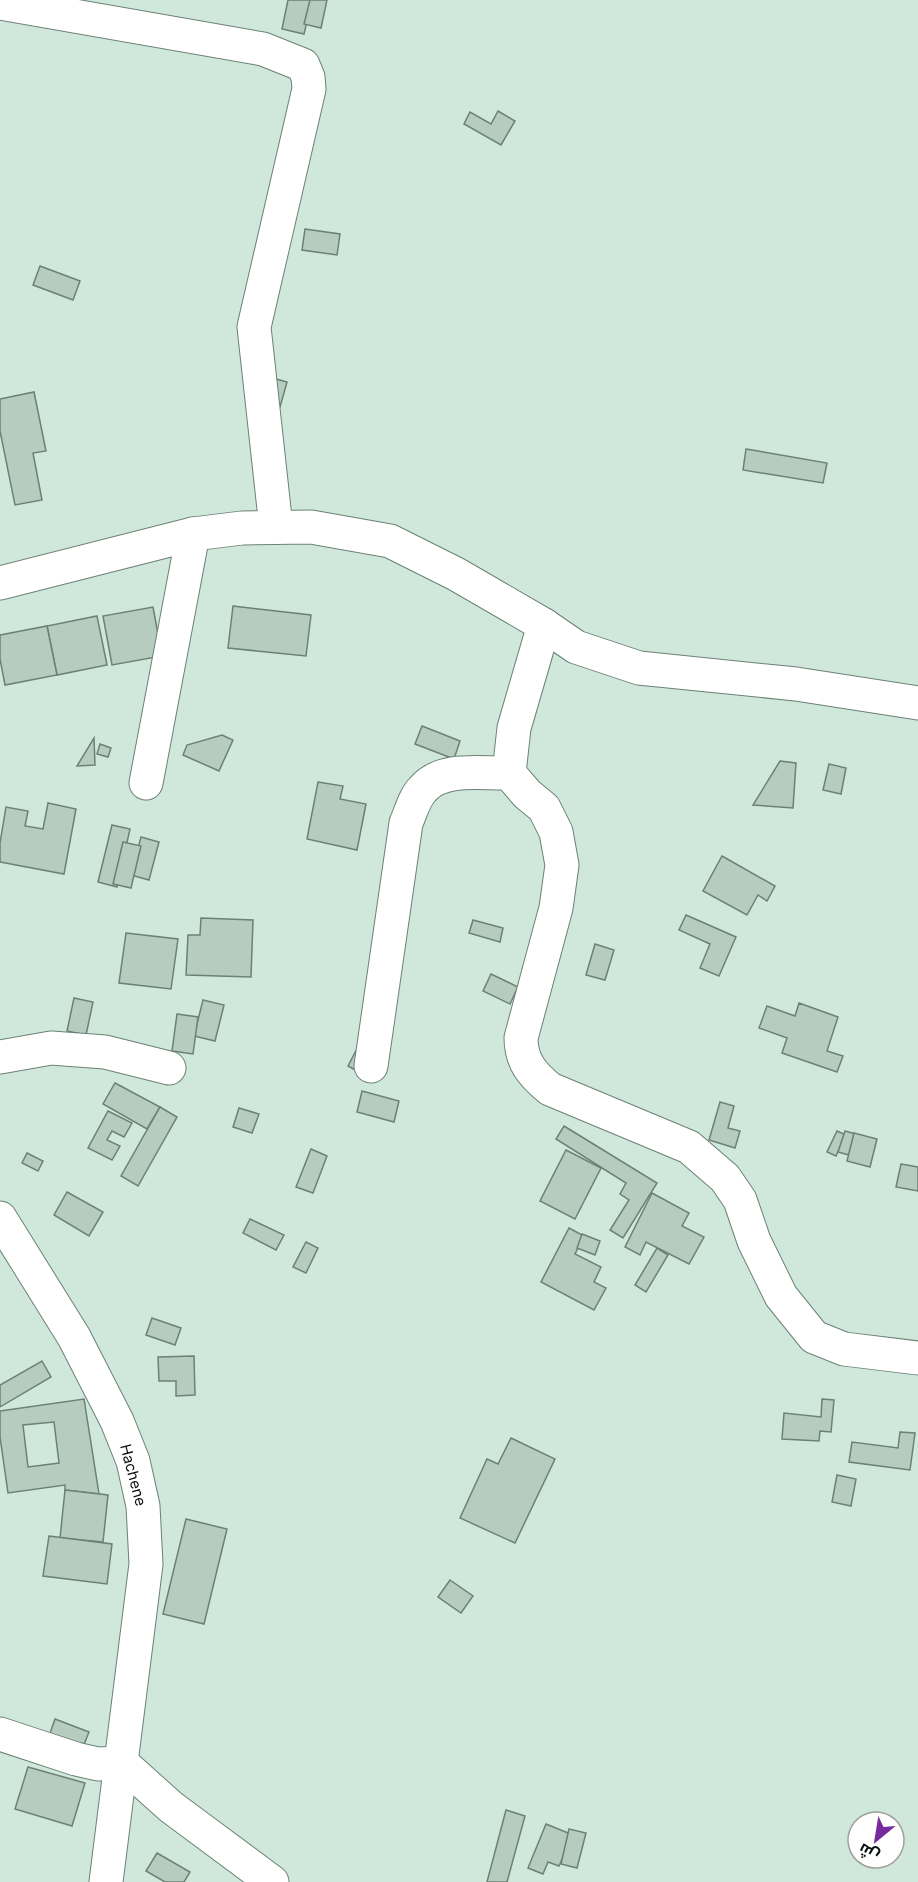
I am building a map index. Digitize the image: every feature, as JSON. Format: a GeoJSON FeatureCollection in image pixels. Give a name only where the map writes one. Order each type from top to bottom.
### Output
{"type":"FeatureCollection","features":[{"type":"Feature","properties":{"kind":"street"},"geometry":{"type":"LineString","coordinates":[[0,3],[263,49],[303,65],[308,76],[309,89],[254,327],[276,527]]}},
{"type":"Feature","properties":{"kind":"street"},"geometry":{"type":"LineString","coordinates":[[0,583],[194,534],[242,528],[311,527],[390,541],[456,573],[544,625],[576,647],[639,668],[796,684],[918,703]]}},
{"type":"Feature","properties":{"kind":"street"},"geometry":{"type":"LineString","coordinates":[[146,783],[194,534]]}},
{"type":"Feature","properties":{"kind":"street"},"geometry":{"type":"LineString","coordinates":[[544,625],[514,728],[509,773],[527,794],[544,808],[556,832],[562,865],[556,908],[522,1038],[521,1050],[525,1061],[533,1075],[550,1089],[689,1147],[725,1178],[740,1200],[754,1241],[782,1296],[814,1337],[844,1349],[918,1358]]}},
{"type":"Feature","properties":{"kind":"street"},"geometry":{"type":"LineString","coordinates":[[371,1066],[406,823],[414,802],[423,788],[447,774],[509,773]]}},
{"type":"Feature","properties":{"kind":"street"},"geometry":{"type":"LineString","coordinates":[[0,1057],[51,1048],[83,1050],[105,1052],[169,1068]]}},
{"type":"Feature","properties":{"kind":"street","name":"Hachene"},"geometry":{"type":"LineString","coordinates":[[0,1218],[74,1337],[111,1411],[133,1461],[143,1506],[146,1564],[106,1882]]}},
{"type":"Feature","properties":{"kind":"street"},"geometry":{"type":"LineString","coordinates":[[0,1734],[76,1759],[98,1764],[122,1763],[171,1807],[272,1882]]}},
{"type":"Feature","properties":{"kind":"building"},"geometry":{"type":"Polygon","coordinates":[[[288,0],[312,0],[304,34],[282,29],[288,0]]]}},
{"type":"Feature","properties":{"kind":"building"},"geometry":{"type":"Polygon","coordinates":[[[310,0],[327,0],[321,28],[304,24],[310,0]]]}},
{"type":"Feature","properties":{"kind":"building"},"geometry":{"type":"Polygon","coordinates":[[[498,111],[515,121],[501,145],[464,124],[470,112],[491,124],[498,111]]]}},
{"type":"Feature","properties":{"kind":"building"},"geometry":{"type":"Polygon","coordinates":[[[305,229],[340,234],[337,255],[302,250],[305,229]]]}},
{"type":"Feature","properties":{"kind":"building"},"geometry":{"type":"Polygon","coordinates":[[[40,266],[80,281],[73,300],[33,285],[40,266]]]}},
{"type":"Feature","properties":{"kind":"building"},"geometry":{"type":"Polygon","coordinates":[[[269,377],[287,382],[280,407],[263,403],[269,377]]]}},
{"type":"Feature","properties":{"kind":"building"},"geometry":{"type":"Polygon","coordinates":[[[34,392],[46,451],[33,453],[42,500],[15,505],[0,431],[0,399],[34,392]]]}},
{"type":"Feature","properties":{"kind":"building"},"geometry":{"type":"Polygon","coordinates":[[[746,449],[827,463],[823,483],[743,470],[746,449]]]}},
{"type":"Feature","properties":{"kind":"building"},"geometry":{"type":"Polygon","coordinates":[[[233,606],[311,615],[306,656],[228,648],[233,606]]]}},
{"type":"Feature","properties":{"kind":"building"},"geometry":{"type":"Polygon","coordinates":[[[153,607],[162,656],[112,665],[103,616],[153,607]]]}},
{"type":"Feature","properties":{"kind":"building"},"geometry":{"type":"Polygon","coordinates":[[[97,616],[107,665],[57,675],[47,626],[97,616]]]}},
{"type":"Feature","properties":{"kind":"building"},"geometry":{"type":"Polygon","coordinates":[[[47,626],[57,675],[5,685],[0,659],[0,635],[47,626]]]}},
{"type":"Feature","properties":{"kind":"building"},"geometry":{"type":"Polygon","coordinates":[[[422,726],[460,741],[454,759],[415,744],[422,726]]]}},
{"type":"Feature","properties":{"kind":"building"},"geometry":{"type":"Polygon","coordinates":[[[222,735],[233,740],[219,771],[183,755],[187,745],[222,735]]]}},
{"type":"Feature","properties":{"kind":"building"},"geometry":{"type":"Polygon","coordinates":[[[94,738],[95,765],[77,766],[94,738]]]}},
{"type":"Feature","properties":{"kind":"building"},"geometry":{"type":"Polygon","coordinates":[[[100,744],[111,748],[108,757],[97,754],[100,744]]]}},
{"type":"Feature","properties":{"kind":"building"},"geometry":{"type":"Polygon","coordinates":[[[780,761],[796,763],[793,808],[753,805],[780,761]]]}},
{"type":"Feature","properties":{"kind":"building"},"geometry":{"type":"Polygon","coordinates":[[[829,764],[846,768],[841,794],[823,790],[829,764]]]}},
{"type":"Feature","properties":{"kind":"building"},"geometry":{"type":"Polygon","coordinates":[[[318,782],[343,786],[340,799],[366,804],[357,850],[307,839],[318,782]]]}},
{"type":"Feature","properties":{"kind":"building"},"geometry":{"type":"Polygon","coordinates":[[[48,803],[76,809],[64,874],[0,862],[0,843],[6,807],[28,811],[25,826],[43,829],[48,803]]]}},
{"type":"Feature","properties":{"kind":"building"},"geometry":{"type":"Polygon","coordinates":[[[112,825],[130,829],[117,887],[98,882],[112,825]]]}},
{"type":"Feature","properties":{"kind":"building"},"geometry":{"type":"Polygon","coordinates":[[[141,837],[159,842],[149,880],[131,875],[141,837]]]}},
{"type":"Feature","properties":{"kind":"building"},"geometry":{"type":"Polygon","coordinates":[[[123,842],[141,846],[131,888],[113,884],[123,842]]]}},
{"type":"Feature","properties":{"kind":"building"},"geometry":{"type":"Polygon","coordinates":[[[722,856],[775,886],[767,901],[758,895],[747,915],[703,891],[722,856]]]}},
{"type":"Feature","properties":{"kind":"building"},"geometry":{"type":"Polygon","coordinates":[[[686,915],[736,937],[719,976],[700,968],[710,944],[679,930],[686,915]]]}},
{"type":"Feature","properties":{"kind":"building"},"geometry":{"type":"Polygon","coordinates":[[[201,918],[253,920],[251,977],[186,975],[188,935],[200,935],[201,918]]]}},
{"type":"Feature","properties":{"kind":"building"},"geometry":{"type":"Polygon","coordinates":[[[473,920],[503,928],[500,942],[469,933],[473,920]]]}},
{"type":"Feature","properties":{"kind":"building"},"geometry":{"type":"Polygon","coordinates":[[[126,933],[178,939],[171,989],[119,983],[126,933]]]}},
{"type":"Feature","properties":{"kind":"building"},"geometry":{"type":"Polygon","coordinates":[[[595,944],[614,950],[605,980],[586,975],[595,944]]]}},
{"type":"Feature","properties":{"kind":"building"},"geometry":{"type":"Polygon","coordinates":[[[491,974],[518,987],[510,1004],[483,991],[491,974]]]}},
{"type":"Feature","properties":{"kind":"building"},"geometry":{"type":"Polygon","coordinates":[[[74,998],[93,1002],[86,1035],[67,1031],[74,998]]]}},
{"type":"Feature","properties":{"kind":"building"},"geometry":{"type":"Polygon","coordinates":[[[203,1000],[224,1005],[215,1041],[194,1036],[203,1000]]]}},
{"type":"Feature","properties":{"kind":"building"},"geometry":{"type":"Polygon","coordinates":[[[799,1003],[838,1017],[827,1051],[843,1056],[837,1072],[782,1053],[787,1038],[759,1028],[767,1006],[795,1016],[799,1003]]]}},
{"type":"Feature","properties":{"kind":"building"},"geometry":{"type":"Polygon","coordinates":[[[177,1014],[198,1017],[193,1054],[172,1051],[177,1014]]]}},
{"type":"Feature","properties":{"kind":"building"},"geometry":{"type":"Polygon","coordinates":[[[362,1039],[357,1071],[348,1066],[362,1039]]]}},
{"type":"Feature","properties":{"kind":"building"},"geometry":{"type":"Polygon","coordinates":[[[115,1083],[160,1107],[147,1129],[103,1104],[115,1083]]]}},
{"type":"Feature","properties":{"kind":"building"},"geometry":{"type":"Polygon","coordinates":[[[362,1091],[399,1101],[394,1122],[357,1112],[362,1091]]]}},
{"type":"Feature","properties":{"kind":"building"},"geometry":{"type":"Polygon","coordinates":[[[720,1102],[734,1106],[728,1128],[740,1131],[735,1148],[709,1140],[720,1102]]]}},
{"type":"Feature","properties":{"kind":"building"},"geometry":{"type":"Polygon","coordinates":[[[160,1107],[177,1117],[138,1186],[121,1176],[160,1107]]]}},
{"type":"Feature","properties":{"kind":"building"},"geometry":{"type":"Polygon","coordinates":[[[239,1108],[259,1114],[252,1133],[233,1127],[239,1108]]]}},
{"type":"Feature","properties":{"kind":"building"},"geometry":{"type":"Polygon","coordinates":[[[108,1111],[132,1123],[124,1137],[112,1131],[107,1140],[120,1146],[112,1160],[88,1148],[108,1111]]]}},
{"type":"Feature","properties":{"kind":"building"},"geometry":{"type":"Polygon","coordinates":[[[564,1126],[657,1183],[623,1238],[610,1230],[629,1200],[620,1194],[626,1183],[556,1139],[564,1126]]]}},
{"type":"Feature","properties":{"kind":"building"},"geometry":{"type":"Polygon","coordinates":[[[837,1131],[846,1135],[836,1156],[827,1152],[837,1131]]]}},
{"type":"Feature","properties":{"kind":"building"},"geometry":{"type":"Polygon","coordinates":[[[845,1131],[856,1134],[849,1155],[838,1152],[845,1131]]]}},
{"type":"Feature","properties":{"kind":"building"},"geometry":{"type":"Polygon","coordinates":[[[854,1133],[877,1139],[870,1167],[847,1161],[854,1133]]]}},
{"type":"Feature","properties":{"kind":"building"},"geometry":{"type":"Polygon","coordinates":[[[311,1149],[327,1156],[313,1193],[296,1187],[311,1149]]]}},
{"type":"Feature","properties":{"kind":"building"},"geometry":{"type":"Polygon","coordinates":[[[566,1150],[601,1168],[575,1219],[540,1201],[566,1150]]]}},
{"type":"Feature","properties":{"kind":"building"},"geometry":{"type":"Polygon","coordinates":[[[27,1153],[43,1161],[38,1171],[22,1163],[27,1153]]]}},
{"type":"Feature","properties":{"kind":"building"},"geometry":{"type":"Polygon","coordinates":[[[901,1164],[918,1167],[918,1191],[896,1187],[901,1164]]]}},
{"type":"Feature","properties":{"kind":"building"},"geometry":{"type":"Polygon","coordinates":[[[67,1192],[103,1212],[89,1236],[54,1215],[67,1192]]]}},
{"type":"Feature","properties":{"kind":"building"},"geometry":{"type":"Polygon","coordinates":[[[652,1193],[689,1213],[682,1226],[704,1237],[689,1264],[646,1242],[640,1255],[625,1247],[652,1193]]]}},
{"type":"Feature","properties":{"kind":"building"},"geometry":{"type":"Polygon","coordinates":[[[250,1219],[284,1235],[276,1250],[243,1233],[250,1219]]]}},
{"type":"Feature","properties":{"kind":"building"},"geometry":{"type":"Polygon","coordinates":[[[569,1228],[584,1236],[575,1254],[601,1267],[594,1282],[606,1288],[594,1310],[541,1282],[569,1228]]]}},
{"type":"Feature","properties":{"kind":"building"},"geometry":{"type":"Polygon","coordinates":[[[582,1234],[600,1241],[595,1255],[577,1248],[582,1234]]]}},
{"type":"Feature","properties":{"kind":"building"},"geometry":{"type":"Polygon","coordinates":[[[306,1242],[318,1248],[306,1273],[293,1267],[306,1242]]]}},
{"type":"Feature","properties":{"kind":"building"},"geometry":{"type":"Polygon","coordinates":[[[657,1248],[668,1255],[646,1292],[635,1285],[657,1248]]]}},
{"type":"Feature","properties":{"kind":"building"},"geometry":{"type":"Polygon","coordinates":[[[152,1318],[181,1328],[175,1345],[146,1335],[152,1318]]]}},
{"type":"Feature","properties":{"kind":"building"},"geometry":{"type":"Polygon","coordinates":[[[194,1356],[195,1395],[176,1396],[176,1381],[159,1381],[158,1357],[194,1356]]]}},
{"type":"Feature","properties":{"kind":"building"},"geometry":{"type":"Polygon","coordinates":[[[42,1361],[51,1377],[0,1407],[0,1385],[42,1361]]]}},
{"type":"Feature","properties":{"kind":"building"},"geometry":{"type":"Polygon","coordinates":[[[84,1399],[99,1494],[65,1490],[65,1485],[8,1493],[0,1437],[0,1411],[84,1399]],[[54,1422],[23,1425],[28,1467],[59,1463],[54,1422]]]}},
{"type":"Feature","properties":{"kind":"building"},"geometry":{"type":"Polygon","coordinates":[[[822,1399],[834,1400],[831,1432],[820,1431],[819,1441],[782,1439],[784,1413],[821,1417],[822,1399]]]}},
{"type":"Feature","properties":{"kind":"building"},"geometry":{"type":"Polygon","coordinates":[[[900,1432],[915,1433],[910,1470],[849,1462],[852,1442],[898,1448],[900,1432]]]}},
{"type":"Feature","properties":{"kind":"building"},"geometry":{"type":"Polygon","coordinates":[[[511,1438],[555,1459],[515,1543],[460,1518],[487,1459],[498,1464],[511,1438]]]}},
{"type":"Feature","properties":{"kind":"building"},"geometry":{"type":"Polygon","coordinates":[[[837,1475],[856,1479],[851,1506],[832,1502],[837,1475]]]}},
{"type":"Feature","properties":{"kind":"building"},"geometry":{"type":"Polygon","coordinates":[[[65,1490],[108,1495],[103,1542],[60,1538],[65,1490]]]}},
{"type":"Feature","properties":{"kind":"building"},"geometry":{"type":"Polygon","coordinates":[[[186,1519],[227,1529],[204,1624],[163,1614],[186,1519]]]}},
{"type":"Feature","properties":{"kind":"building"},"geometry":{"type":"Polygon","coordinates":[[[49,1536],[112,1544],[107,1584],[43,1576],[49,1536]]]}},
{"type":"Feature","properties":{"kind":"building"},"geometry":{"type":"Polygon","coordinates":[[[450,1580],[473,1596],[461,1613],[438,1597],[450,1580]]]}},
{"type":"Feature","properties":{"kind":"building"},"geometry":{"type":"Polygon","coordinates":[[[55,1719],[89,1732],[81,1752],[48,1739],[55,1719]]]}},
{"type":"Feature","properties":{"kind":"building"},"geometry":{"type":"Polygon","coordinates":[[[28,1767],[85,1783],[72,1826],[15,1809],[28,1767]]]}},
{"type":"Feature","properties":{"kind":"building"},"geometry":{"type":"Polygon","coordinates":[[[506,1810],[525,1816],[507,1882],[487,1882],[506,1810]]]}},
{"type":"Feature","properties":{"kind":"building"},"geometry":{"type":"Polygon","coordinates":[[[546,1824],[573,1835],[559,1866],[548,1862],[543,1874],[528,1868],[546,1824]]]}},
{"type":"Feature","properties":{"kind":"building"},"geometry":{"type":"Polygon","coordinates":[[[569,1829],[586,1833],[577,1868],[561,1864],[569,1829]]]}},
{"type":"Feature","properties":{"kind":"building"},"geometry":{"type":"Polygon","coordinates":[[[157,1853],[190,1872],[184,1882],[165,1882],[146,1871],[157,1853]]]}}]}
